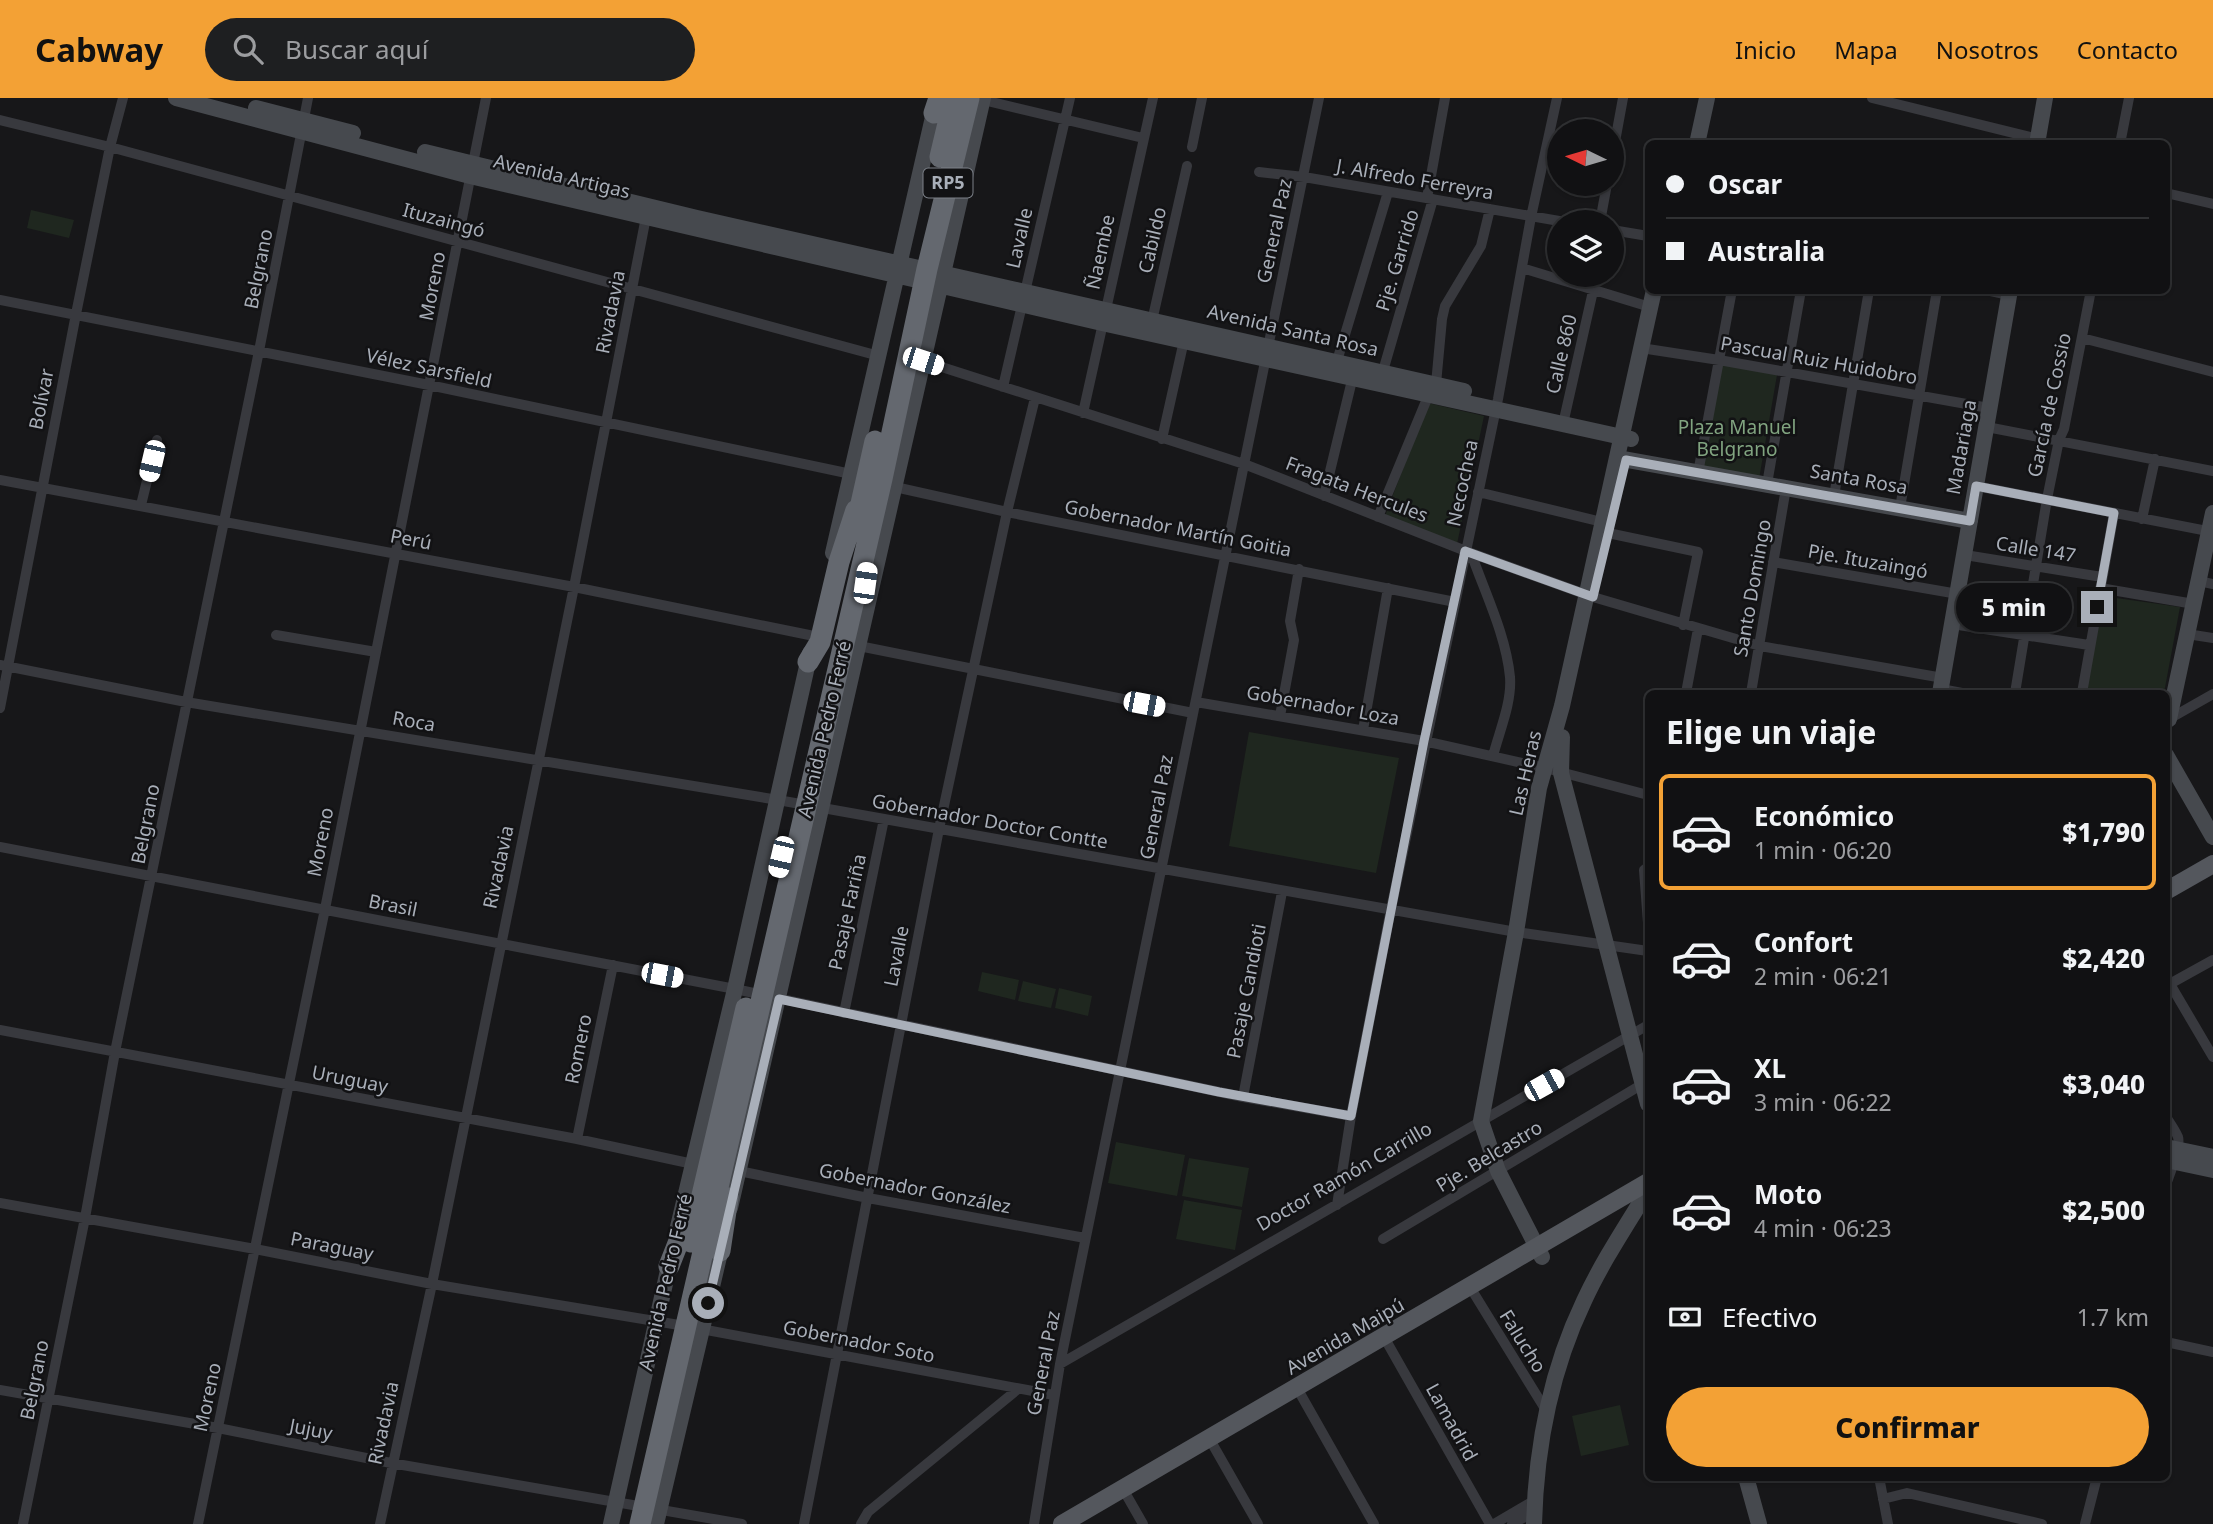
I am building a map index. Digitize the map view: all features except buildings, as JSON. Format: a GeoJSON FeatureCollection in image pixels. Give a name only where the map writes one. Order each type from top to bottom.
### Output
{"type":"FeatureCollection","features":[{"type":"Feature","properties":{"kind":"highway","name":"Avenida Pedro Ferré"},"geometry":{"type":"LineString","coordinates":[[639,1513],[679,1325],[710,1151],[757,994],[874,479],[954,98]]}},
{"type":"Feature","properties":{"kind":"highway","name":"Avenida Pedro Ferré"},"geometry":{"type":"LineString","coordinates":[[919,273],[965,119],[976,99]]}},
{"type":"Feature","properties":{"kind":"highway"},"geometry":{"type":"LineString","coordinates":[[860,641],[874,479]]}},
{"type":"Feature","properties":{"kind":"highway"},"geometry":{"type":"LineString","coordinates":[[808,662],[820,642],[839,562],[874,479]]}},
{"type":"Feature","properties":{"kind":"highway","name":"Avenida Pedro Ferré"},"geometry":{"type":"LineString","coordinates":[[679,1325],[744,1079],[757,994]]}},
{"type":"Feature","properties":{"kind":"highway"},"geometry":{"type":"LineString","coordinates":[[720,1251],[744,1079]]}},
{"type":"Feature","properties":{"kind":"highway"},"geometry":{"type":"LineString","coordinates":[[669,1266],[681,1239],[710,1151]]}},
{"type":"Feature","properties":{"kind":"main road","name":"Avenida Artigas"},"geometry":{"type":"LineString","coordinates":[[176,98],[303,126],[646,217],[919,273]]}},
{"type":"Feature","properties":{"kind":"main road","name":"Avenida Artigas"},"geometry":{"type":"LineString","coordinates":[[216,98],[303,126]]}},
{"type":"Feature","properties":{"kind":"main road"},"geometry":{"type":"LineString","coordinates":[[1688,140],[1698,98]]}},
{"type":"Feature","properties":{"kind":"main road"},"geometry":{"type":"LineString","coordinates":[[1698,140],[1707,98]]}},
{"type":"Feature","properties":{"kind":"main road"},"geometry":{"type":"LineString","coordinates":[[2037,140],[2045,98]]}},
{"type":"Feature","properties":{"kind":"main road","name":"Avenida Pedro Ferré"},"geometry":{"type":"LineString","coordinates":[[874,479],[879,356],[919,273],[976,99]]}},
{"type":"Feature","properties":{"kind":"main road","name":"Avenida Pedro Ferré"},"geometry":{"type":"LineString","coordinates":[[800,804],[808,662],[814,636],[923,361],[919,273],[937,103]]}},
{"type":"Feature","properties":{"kind":"main road","name":"Avenida Artigas"},"geometry":{"type":"LineString","coordinates":[[471,171],[919,273]]}},
{"type":"Feature","properties":{"kind":"main road","name":"Avenida Santa Rosa"},"geometry":{"type":"LineString","coordinates":[[919,273],[1628,433]]}},
{"type":"Feature","properties":{"kind":"main road","name":"Las Heras"},"geometry":{"type":"LineString","coordinates":[[1646,349],[1653,294]]}},
{"type":"Feature","properties":{"kind":"main road","name":"Las Heras"},"geometry":{"type":"LineString","coordinates":[[1540,1252],[1498,1171],[1481,1121],[1539,788],[1553,770],[1562,706],[1646,349],[1663,294]]}},
{"type":"Feature","properties":{"kind":"main road","name":"Madariaga"},"geometry":{"type":"LineString","coordinates":[[1941,687],[2009,294]]}},
{"type":"Feature","properties":{"kind":"main road","name":"Avenida Santa Rosa"},"geometry":{"type":"LineString","coordinates":[[1104,316],[1152,321],[1185,334]]}},
{"type":"Feature","properties":{"kind":"main road","name":"Avenida Santa Rosa"},"geometry":{"type":"LineString","coordinates":[[1266,352],[1337,361],[1354,371],[1382,372],[1433,389]]}},
{"type":"Feature","properties":{"kind":"main road","name":"Santa Rosa"},"geometry":{"type":"LineString","coordinates":[[1622,459],[1970,521]]}},
{"type":"Feature","properties":{"kind":"main road"},"geometry":{"type":"LineString","coordinates":[[2170,711],[2194,604],[2206,583],[2213,513]]}},
{"type":"Feature","properties":{"kind":"main road","name":"Avenida Pedro Ferré"},"geometry":{"type":"LineString","coordinates":[[800,804],[860,641]]}},
{"type":"Feature","properties":{"kind":"main road"},"geometry":{"type":"LineString","coordinates":[[2170,762],[2213,837]]}},
{"type":"Feature","properties":{"kind":"main road"},"geometry":{"type":"LineString","coordinates":[[1553,770],[1607,946],[1629,1037],[1645,1079]]}},
{"type":"Feature","properties":{"kind":"main road"},"geometry":{"type":"LineString","coordinates":[[2170,878],[2213,853]]}},
{"type":"Feature","properties":{"kind":"main road"},"geometry":{"type":"LineString","coordinates":[[2170,889],[2213,864]]}},
{"type":"Feature","properties":{"kind":"main road","name":"Avenida Pedro Ferré"},"geometry":{"type":"LineString","coordinates":[[679,1325],[669,1266],[693,1164],[757,994]]}},
{"type":"Feature","properties":{"kind":"main road","name":"Avenida Pedro Ferré"},"geometry":{"type":"LineString","coordinates":[[611,1524],[639,1513],[679,1325],[720,1251],[739,1171],[757,994]]}},
{"type":"Feature","properties":{"kind":"main road"},"geometry":{"type":"LineString","coordinates":[[2171,1154],[2213,1157]]}},
{"type":"Feature","properties":{"kind":"main road"},"geometry":{"type":"LineString","coordinates":[[2171,1154],[2213,1170]]}},
{"type":"Feature","properties":{"kind":"main road","name":"Avenida Maipú"},"geometry":{"type":"LineString","coordinates":[[1062,1524],[1126,1493],[1645,1191]]}},
{"type":"Feature","properties":{"kind":"main road"},"geometry":{"type":"LineString","coordinates":[[1534,1512],[1547,1412],[1569,1338],[1610,1250],[1645,1194]]}},
{"type":"Feature","properties":{"kind":"main road"},"geometry":{"type":"LineString","coordinates":[[1747,1481],[1759,1524]]}},
{"type":"Feature","properties":{"kind":"main road","name":"Avenida Maipú"},"geometry":{"type":"LineString","coordinates":[[1083,1524],[1126,1493]]}},
{"type":"Feature","properties":{"kind":"street","name":"Bolívar"},"geometry":{"type":"LineString","coordinates":[[0,708],[4,666],[110,148],[123,98]]}},
{"type":"Feature","properties":{"kind":"street","name":"Belgrano"},"geometry":{"type":"LineString","coordinates":[[23,1524],[85,1218],[115,1052],[259,351],[308,98]]}},
{"type":"Feature","properties":{"kind":"street","name":"Moreno"},"geometry":{"type":"LineString","coordinates":[[198,1524],[325,909],[486,98]]}},
{"type":"Feature","properties":{"kind":"street","name":"Lavalle"},"geometry":{"type":"LineString","coordinates":[[1003,387],[1070,98]]}},
{"type":"Feature","properties":{"kind":"street","name":"Ñaembe"},"geometry":{"type":"LineString","coordinates":[[1083,413],[1153,98]]}},
{"type":"Feature","properties":{"kind":"street"},"geometry":{"type":"LineString","coordinates":[[1192,147],[1202,98]]}},
{"type":"Feature","properties":{"kind":"street","name":"General Paz"},"geometry":{"type":"LineString","coordinates":[[1034,1524],[1054,1395],[1085,1238],[1319,98]]}},
{"type":"Feature","properties":{"kind":"street","name":"Pje. Garrido"},"geometry":{"type":"LineString","coordinates":[[1382,372],[1430,199],[1445,98]]}},
{"type":"Feature","properties":{"kind":"street","name":"Necochea"},"geometry":{"type":"LineString","coordinates":[[1337,1205],[1351,1116],[1424,741],[1468,552],[1531,217],[1557,98]]}},
{"type":"Feature","properties":{"kind":"street"},"geometry":{"type":"LineString","coordinates":[[1619,119],[1623,98]]}},
{"type":"Feature","properties":{"kind":"street"},"geometry":{"type":"LineString","coordinates":[[1872,98],[2033,140]]}},
{"type":"Feature","properties":{"kind":"street"},"geometry":{"type":"LineString","coordinates":[[2121,140],[2129,98]]}},
{"type":"Feature","properties":{"kind":"street"},"geometry":{"type":"LineString","coordinates":[[976,99],[1143,138]]}},
{"type":"Feature","properties":{"kind":"street","name":"Ituzaingó"},"geometry":{"type":"LineString","coordinates":[[0,120],[879,356]]}},
{"type":"Feature","properties":{"kind":"street","name":"Cabildo"},"geometry":{"type":"LineString","coordinates":[[1152,321],[1186,166]]}},
{"type":"Feature","properties":{"kind":"street","name":"J. Alfredo Ferreyra"},"geometry":{"type":"LineString","coordinates":[[1259,172],[1304,177],[1547,219]]}},
{"type":"Feature","properties":{"kind":"street"},"geometry":{"type":"LineString","coordinates":[[1337,361],[1388,192]]}},
{"type":"Feature","properties":{"kind":"street"},"geometry":{"type":"LineString","coordinates":[[2170,193],[2213,204]]}},
{"type":"Feature","properties":{"kind":"street"},"geometry":{"type":"LineString","coordinates":[[1378,517],[1433,389],[1445,306],[1481,246],[1490,209]]}},
{"type":"Feature","properties":{"kind":"street","name":"Rivadavia"},"geometry":{"type":"LineString","coordinates":[[380,1524],[391,1463],[432,1284],[499,943],[574,587],[646,217]]}},
{"type":"Feature","properties":{"kind":"street"},"geometry":{"type":"LineString","coordinates":[[1624,232],[1645,236]]}},
{"type":"Feature","properties":{"kind":"street"},"geometry":{"type":"LineString","coordinates":[[1522,268],[1650,307]]}},
{"type":"Feature","properties":{"kind":"street","name":"Calle 860"},"geometry":{"type":"LineString","coordinates":[[1564,419],[1593,291]]}},
{"type":"Feature","properties":{"kind":"street"},"geometry":{"type":"LineString","coordinates":[[1698,473],[1731,294]]}},
{"type":"Feature","properties":{"kind":"street"},"geometry":{"type":"LineString","coordinates":[[1767,484],[1800,294]]}},
{"type":"Feature","properties":{"kind":"street"},"geometry":{"type":"LineString","coordinates":[[1834,496],[1868,294]]}},
{"type":"Feature","properties":{"kind":"street"},"geometry":{"type":"LineString","coordinates":[[1900,508],[1936,294]]}},
{"type":"Feature","properties":{"kind":"street","name":"García de Cossio"},"geometry":{"type":"LineString","coordinates":[[2015,690],[2047,499],[2059,440],[2064,429],[2090,294]]}},
{"type":"Feature","properties":{"kind":"street","name":"Vélez Sarsfield"},"geometry":{"type":"LineString","coordinates":[[0,300],[429,385],[874,479]]}},
{"type":"Feature","properties":{"kind":"street"},"geometry":{"type":"LineString","coordinates":[[1162,439],[1185,334]]}},
{"type":"Feature","properties":{"kind":"street"},"geometry":{"type":"LineString","coordinates":[[2082,338],[2213,372]]}},
{"type":"Feature","properties":{"kind":"street","name":"Pascual Ruiz Huidobro"},"geometry":{"type":"LineString","coordinates":[[1646,349],[1719,359],[1989,408]]}},
{"type":"Feature","properties":{"kind":"street","name":"Fragata Hercules"},"geometry":{"type":"LineString","coordinates":[[923,361],[1244,464],[1468,552],[1589,596],[1760,646],[1941,687]]}},
{"type":"Feature","properties":{"kind":"street"},"geometry":{"type":"LineString","coordinates":[[1324,495],[1354,371]]}},
{"type":"Feature","properties":{"kind":"street","name":"Lavalle"},"geometry":{"type":"LineString","coordinates":[[804,1524],[939,829],[1007,512],[1035,398]]}},
{"type":"Feature","properties":{"kind":"street"},"geometry":{"type":"LineString","coordinates":[[1987,427],[2213,471]]}},
{"type":"Feature","properties":{"kind":"street"},"geometry":{"type":"LineString","coordinates":[[141,505],[157,439]]}},
{"type":"Feature","properties":{"kind":"street"},"geometry":{"type":"LineString","coordinates":[[2142,519],[2155,459]]}},
{"type":"Feature","properties":{"kind":"street","name":"Gobernador Martín Goitia"},"geometry":{"type":"LineString","coordinates":[[874,479],[1007,512],[1455,602]]}},
{"type":"Feature","properties":{"kind":"street","name":"Perú"},"geometry":{"type":"LineString","coordinates":[[0,480],[574,587],[814,636]]}},
{"type":"Feature","properties":{"kind":"street"},"geometry":{"type":"LineString","coordinates":[[1976,486],[2211,532]]}},
{"type":"Feature","properties":{"kind":"street","name":"Santo Domingo"},"geometry":{"type":"LineString","coordinates":[[1752,690],[1787,488]]}},
{"type":"Feature","properties":{"kind":"street"},"geometry":{"type":"LineString","coordinates":[[1478,492],[1698,552],[1683,625]]}},
{"type":"Feature","properties":{"kind":"street"},"geometry":{"type":"LineString","coordinates":[[2082,690],[2114,513]]}},
{"type":"Feature","properties":{"kind":"street"},"geometry":{"type":"LineString","coordinates":[[1468,552],[1504,643],[1510,678],[1493,756]]}},
{"type":"Feature","properties":{"kind":"street","name":"Calle 147"},"geometry":{"type":"LineString","coordinates":[[1965,555],[2036,567],[2194,604]]}},
{"type":"Feature","properties":{"kind":"street","name":"Pje. Ituzaingó"},"geometry":{"type":"LineString","coordinates":[[1773,562],[1958,594]]}},
{"type":"Feature","properties":{"kind":"street"},"geometry":{"type":"LineString","coordinates":[[1280,716],[1294,640],[1290,621],[1299,569]]}},
{"type":"Feature","properties":{"kind":"street"},"geometry":{"type":"LineString","coordinates":[[1363,730],[1388,588]]}},
{"type":"Feature","properties":{"kind":"street"},"geometry":{"type":"LineString","coordinates":[[1952,624],[2089,645]]}},
{"type":"Feature","properties":{"kind":"street"},"geometry":{"type":"LineString","coordinates":[[1687,690],[1698,629]]}},
{"type":"Feature","properties":{"kind":"street"},"geometry":{"type":"LineString","coordinates":[[2188,634],[2213,638]]}},
{"type":"Feature","properties":{"kind":"street"},"geometry":{"type":"LineString","coordinates":[[276,635],[376,652]]}},
{"type":"Feature","properties":{"kind":"street","name":"Gobernador Loza"},"geometry":{"type":"LineString","coordinates":[[860,641],[972,670],[1194,707],[1280,716],[1424,741],[1645,794]]}},
{"type":"Feature","properties":{"kind":"street","name":"Roca"},"geometry":{"type":"LineString","coordinates":[[4,666],[187,702],[800,804]]}},
{"type":"Feature","properties":{"kind":"street"},"geometry":{"type":"LineString","coordinates":[[2170,719],[2213,694]]}},
{"type":"Feature","properties":{"kind":"street","name":"Gobernador Doctor Contte"},"geometry":{"type":"LineString","coordinates":[[800,804],[1282,892],[1516,932],[1645,951]]}},
{"type":"Feature","properties":{"kind":"street","name":"Pasaje Fariña"},"geometry":{"type":"LineString","coordinates":[[844,1013],[884,819]]}},
{"type":"Feature","properties":{"kind":"street","name":"Brasil"},"geometry":{"type":"LineString","coordinates":[[0,846],[613,965],[1243,1097],[1351,1116]]}},
{"type":"Feature","properties":{"kind":"street","name":"Pasaje Candioti"},"geometry":{"type":"LineString","coordinates":[[1243,1097],[1282,892]]}},
{"type":"Feature","properties":{"kind":"street"},"geometry":{"type":"LineString","coordinates":[[2170,984],[2213,960]]}},
{"type":"Feature","properties":{"kind":"street","name":"Romero"},"geometry":{"type":"LineString","coordinates":[[577,1139],[613,965]]}},
{"type":"Feature","properties":{"kind":"street"},"geometry":{"type":"LineString","coordinates":[[2170,988],[2213,1057]]}},
{"type":"Feature","properties":{"kind":"street","name":"Doctor Ramón Carrillo"},"geometry":{"type":"LineString","coordinates":[[1060,1364],[1645,1028]]}},
{"type":"Feature","properties":{"kind":"street","name":"Uruguay"},"geometry":{"type":"LineString","coordinates":[[0,1030],[577,1139],[693,1164]]}},
{"type":"Feature","properties":{"kind":"street","name":"Pje. Belcastro"},"geometry":{"type":"LineString","coordinates":[[1383,1239],[1645,1083]]}},
{"type":"Feature","properties":{"kind":"street"},"geometry":{"type":"LineString","coordinates":[[2170,1124],[2179,1139],[2171,1154]]}},
{"type":"Feature","properties":{"kind":"street","name":"Gobernador González"},"geometry":{"type":"LineString","coordinates":[[739,1171],[1085,1238]]}},
{"type":"Feature","properties":{"kind":"street","name":"Paraguay"},"geometry":{"type":"LineString","coordinates":[[0,1203],[432,1284],[679,1325]]}},
{"type":"Feature","properties":{"kind":"street","name":"Falucho"},"geometry":{"type":"LineString","coordinates":[[1472,1291],[1547,1412]]}},
{"type":"Feature","properties":{"kind":"street","name":"Gobernador Soto"},"geometry":{"type":"LineString","coordinates":[[679,1325],[1054,1395]]}},
{"type":"Feature","properties":{"kind":"street","name":"Lamadrid"},"geometry":{"type":"LineString","coordinates":[[1387,1342],[1492,1524]]}},
{"type":"Feature","properties":{"kind":"street"},"geometry":{"type":"LineString","coordinates":[[2170,1343],[2213,1352]]}},
{"type":"Feature","properties":{"kind":"street"},"geometry":{"type":"LineString","coordinates":[[861,1524],[868,1512],[1018,1389]]}},
{"type":"Feature","properties":{"kind":"street","name":"Jujuy"},"geometry":{"type":"LineString","coordinates":[[0,1390],[218,1428],[639,1513],[742,1524]]}},
{"type":"Feature","properties":{"kind":"street"},"geometry":{"type":"LineString","coordinates":[[1299,1392],[1374,1524]]}},
{"type":"Feature","properties":{"kind":"street"},"geometry":{"type":"LineString","coordinates":[[1212,1443],[1258,1524]]}},
{"type":"Feature","properties":{"kind":"street"},"geometry":{"type":"LineString","coordinates":[[1881,1481],[1888,1524]]}},
{"type":"Feature","properties":{"kind":"street"},"geometry":{"type":"LineString","coordinates":[[2085,1524],[2096,1481]]}},
{"type":"Feature","properties":{"kind":"street"},"geometry":{"type":"LineString","coordinates":[[1126,1493],[1143,1524]]}},
{"type":"Feature","properties":{"kind":"street"},"geometry":{"type":"LineString","coordinates":[[1883,1499],[1906,1493],[2042,1524]]}},
{"type":"Feature","properties":{"kind":"street"},"geometry":{"type":"LineString","coordinates":[[1492,1524],[1534,1512]]}},
{"type":"Feature","properties":{"kind":"street"},"geometry":{"type":"LineString","coordinates":[[1512,1524],[1534,1512]]}},
{"type":"Feature","properties":{"kind":"green space"},"geometry":{"type":"Polygon","coordinates":[[[31,210],[74,220],[69,238],[27,228],[31,210]]]}},
{"type":"Feature","properties":{"kind":"green space","name":"Plaza Manuel Belgrano"},"geometry":{"type":"Polygon","coordinates":[[[1722,363],[1777,375],[1759,479],[1702,468],[1722,363]]]}},
{"type":"Feature","properties":{"kind":"green space"},"geometry":{"type":"Polygon","coordinates":[[[1428,403],[1484,416],[1457,544],[1385,516],[1428,403]]]}},
{"type":"Feature","properties":{"kind":"green space"},"geometry":{"type":"Polygon","coordinates":[[[2102,596],[2180,607],[2165,690],[2086,690],[2102,596]]]}},
{"type":"Feature","properties":{"kind":"green space"},"geometry":{"type":"Polygon","coordinates":[[[1249,732],[1399,758],[1376,873],[1229,846],[1249,732]]]}},
{"type":"Feature","properties":{"kind":"green space"},"geometry":{"type":"Polygon","coordinates":[[[982,972],[1019,980],[1015,1000],[978,991],[982,972]]]}},
{"type":"Feature","properties":{"kind":"green space"},"geometry":{"type":"Polygon","coordinates":[[[1023,981],[1056,989],[1051,1008],[1018,1001],[1023,981]]]}},
{"type":"Feature","properties":{"kind":"green space"},"geometry":{"type":"Polygon","coordinates":[[[1059,988],[1092,996],[1088,1016],[1055,1008],[1059,988]]]}},
{"type":"Feature","properties":{"kind":"green space"},"geometry":{"type":"Polygon","coordinates":[[[1116,1142],[1185,1155],[1177,1196],[1108,1183],[1116,1142]]]}},
{"type":"Feature","properties":{"kind":"green space"},"geometry":{"type":"Polygon","coordinates":[[[1189,1158],[1249,1168],[1242,1207],[1182,1196],[1189,1158]]]}},
{"type":"Feature","properties":{"kind":"green space"},"geometry":{"type":"Polygon","coordinates":[[[1184,1200],[1242,1210],[1235,1250],[1176,1239],[1184,1200]]]}},
{"type":"Feature","properties":{"kind":"green space"},"geometry":{"type":"Polygon","coordinates":[[[1620,1405],[1629,1445],[1581,1456],[1572,1416],[1620,1405]]]}},
{"type":"Feature","properties":{"kind":"route"},"geometry":{"type":"LineString","coordinates":[[708,1303],[779,999],[1219,1092],[1351,1116],[1424,741],[1465,551],[1593,597],[1626,460],[1970,521],[1976,486],[2114,513],[2097,607]]}}]}
